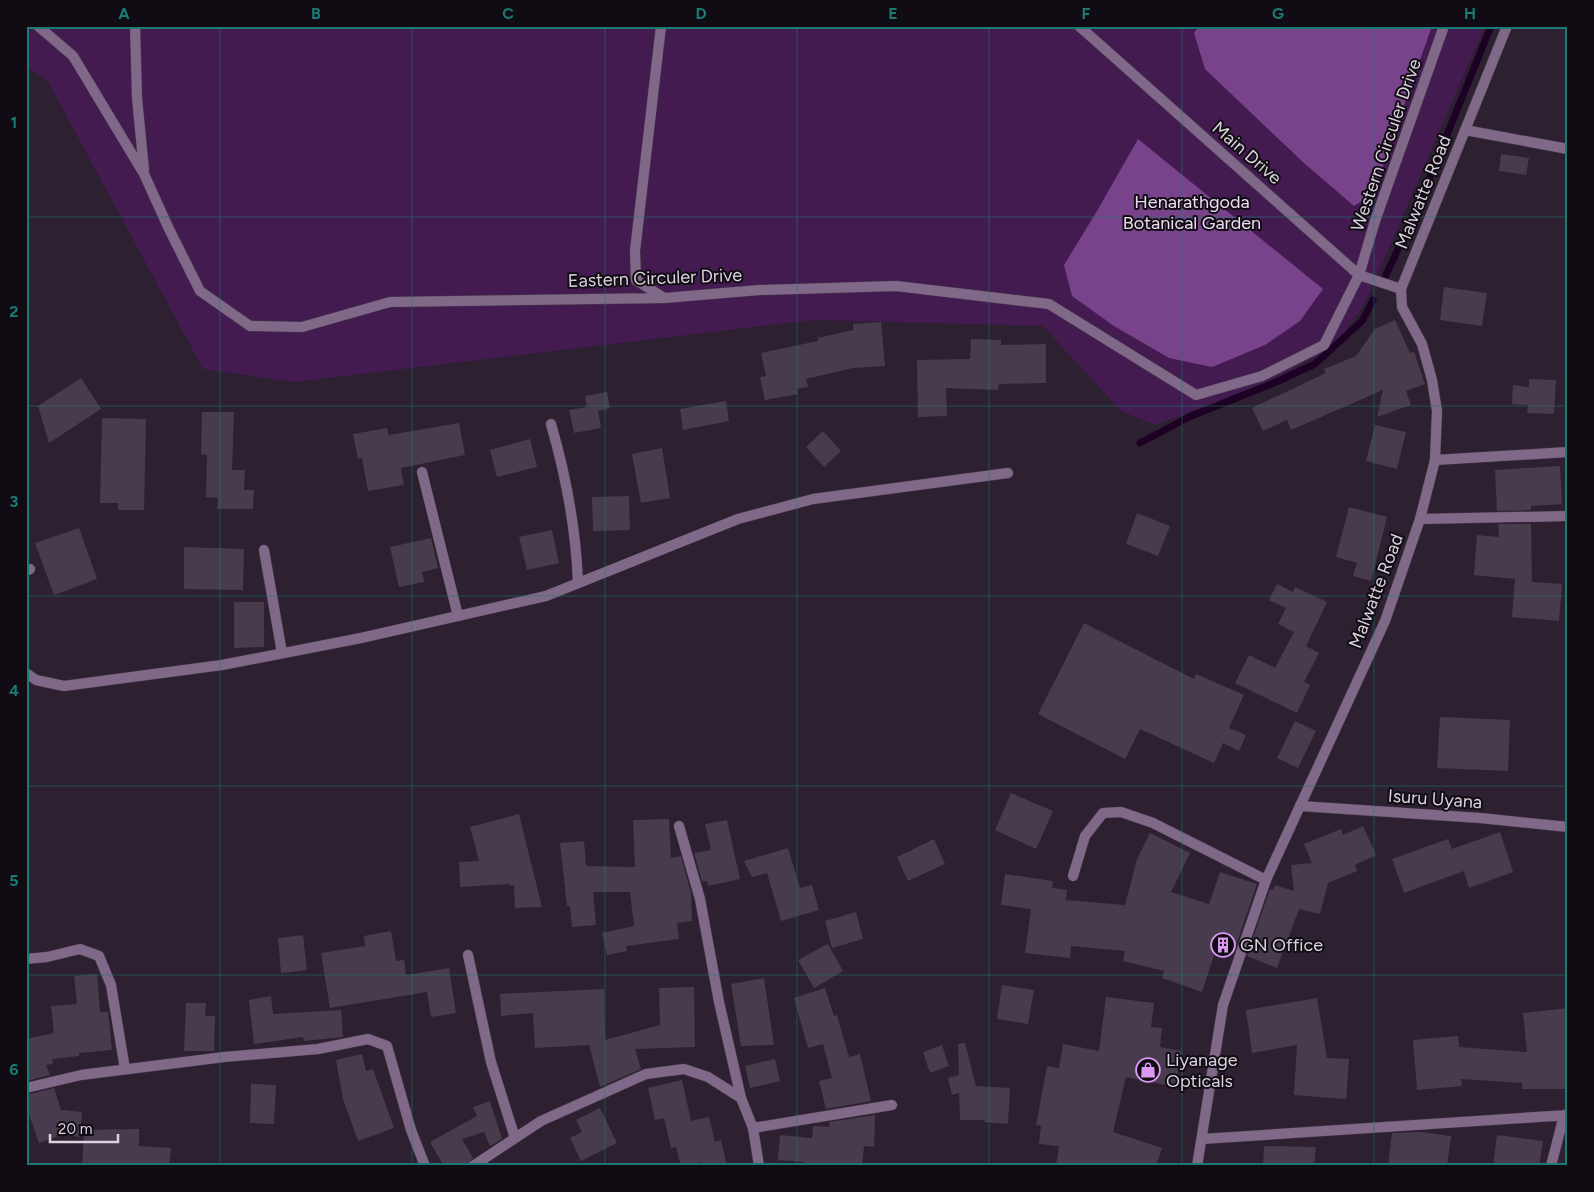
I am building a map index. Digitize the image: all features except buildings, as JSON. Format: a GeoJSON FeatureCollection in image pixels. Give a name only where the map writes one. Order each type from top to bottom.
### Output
{"type":"FeatureCollection","features":[{"type":"Feature","properties":{"kind":"street","name":"Eastern Circuler Drive"},"geometry":{"type":"LineString","coordinates":[[38,26],[73,56],[144,174],[200,291],[250,326],[302,328],[390,302],[665,298],[760,290],[896,286],[1049,304],[1196,395],[1262,376],[1324,345],[1360,275]]}},
{"type":"Feature","properties":{"kind":"street"},"geometry":{"type":"LineString","coordinates":[[135,26],[137,98],[144,174]]}},
{"type":"Feature","properties":{"kind":"street"},"geometry":{"type":"LineString","coordinates":[[661,26],[634,251],[636,280],[665,298]]}},
{"type":"Feature","properties":{"kind":"street","name":"Main Drive"},"geometry":{"type":"LineString","coordinates":[[1079,26],[1360,275],[1401,289]]}},
{"type":"Feature","properties":{"kind":"street","name":"Western Circuler Drive"},"geometry":{"type":"LineString","coordinates":[[1360,275],[1375,221],[1444,26]]}},
{"type":"Feature","properties":{"kind":"street","name":"Malwatte Road"},"geometry":{"type":"LineString","coordinates":[[1197,1166],[1224,1005],[1266,880],[1385,621],[1420,519],[1435,460],[1437,410],[1432,380],[1422,344],[1402,307],[1401,289],[1507,26]]}},
{"type":"Feature","properties":{"kind":"street"},"geometry":{"type":"LineString","coordinates":[[1465,130],[1568,149]]}},
{"type":"Feature","properties":{"kind":"street"},"geometry":{"type":"LineString","coordinates":[[551,424],[566,483],[576,550],[578,583]]}},
{"type":"Feature","properties":{"kind":"street"},"geometry":{"type":"LineString","coordinates":[[1435,460],[1568,452]]}},
{"type":"Feature","properties":{"kind":"street"},"geometry":{"type":"LineString","coordinates":[[422,472],[458,616]]}},
{"type":"Feature","properties":{"kind":"street"},"geometry":{"type":"LineString","coordinates":[[26,673],[36,680],[64,686],[222,665],[361,638],[546,596],[738,519],[813,499],[1008,473]]}},
{"type":"Feature","properties":{"kind":"street"},"geometry":{"type":"LineString","coordinates":[[1420,519],[1568,516]]}},
{"type":"Feature","properties":{"kind":"street"},"geometry":{"type":"LineString","coordinates":[[264,550],[282,653]]}},
{"type":"Feature","properties":{"kind":"street","name":"Isuru Uyana"},"geometry":{"type":"LineString","coordinates":[[1300,806],[1480,818],[1568,827]]}},
{"type":"Feature","properties":{"kind":"street"},"geometry":{"type":"LineString","coordinates":[[1073,876],[1085,836],[1103,814],[1121,812],[1153,823],[1266,880]]}},
{"type":"Feature","properties":{"kind":"street"},"geometry":{"type":"LineString","coordinates":[[679,826],[700,899],[741,1098],[753,1128],[759,1166]]}},
{"type":"Feature","properties":{"kind":"street"},"geometry":{"type":"LineString","coordinates":[[26,959],[47,957],[80,949],[99,956],[111,985],[125,1069]]}},
{"type":"Feature","properties":{"kind":"street"},"geometry":{"type":"LineString","coordinates":[[468,955],[491,1062],[515,1138]]}},
{"type":"Feature","properties":{"kind":"street"},"geometry":{"type":"LineString","coordinates":[[26,1088],[81,1075],[224,1057],[318,1049],[368,1039],[387,1046],[411,1130],[425,1166]]}},
{"type":"Feature","properties":{"kind":"street"},"geometry":{"type":"LineString","coordinates":[[473,1166],[541,1121],[646,1074],[684,1069],[708,1077],[741,1098]]}},
{"type":"Feature","properties":{"kind":"street"},"geometry":{"type":"LineString","coordinates":[[753,1128],[892,1105]]}},
{"type":"Feature","properties":{"kind":"street"},"geometry":{"type":"LineString","coordinates":[[1202,1139],[1566,1115],[1551,1166]]}},
{"type":"Feature","properties":{"kind":"green space","name":"Henarathgoda Botanical Garden"},"geometry":{"type":"Polygon","coordinates":[[[26,26],[1485,26],[1365,303],[1333,348],[1269,381],[1156,425],[1121,411],[1043,326],[813,320],[294,382],[203,369],[47,80],[26,66],[26,26]]]}},
{"type":"Feature","properties":{"kind":"green space"},"geometry":{"type":"Polygon","coordinates":[[[1199,26],[1432,26],[1373,194],[1354,206],[1305,164],[1205,69],[1194,33],[1199,26]]]}},
{"type":"Feature","properties":{"kind":"green space"},"geometry":{"type":"Polygon","coordinates":[[[1138,139],[1323,289],[1300,321],[1265,345],[1212,367],[1169,358],[1114,326],[1072,296],[1064,265],[1138,139]]]}},
{"type":"Feature","properties":{"kind":"waterway"},"geometry":{"type":"LineString","coordinates":[[1386,275],[1419,204],[1491,26]]}},
{"type":"Feature","properties":{"kind":"waterway"},"geometry":{"type":"LineString","coordinates":[[1140,443],[1189,417],[1274,383],[1315,364],[1362,321],[1373,300]]}},
{"type":"Feature","properties":{"kind":"place","name":"GN Office"},"geometry":{"type":"Point","coordinates":[1223,945]}},
{"type":"Feature","properties":{"kind":"place","name":"Liyanage Opticals"},"geometry":{"type":"Point","coordinates":[1148,1070]}}]}
